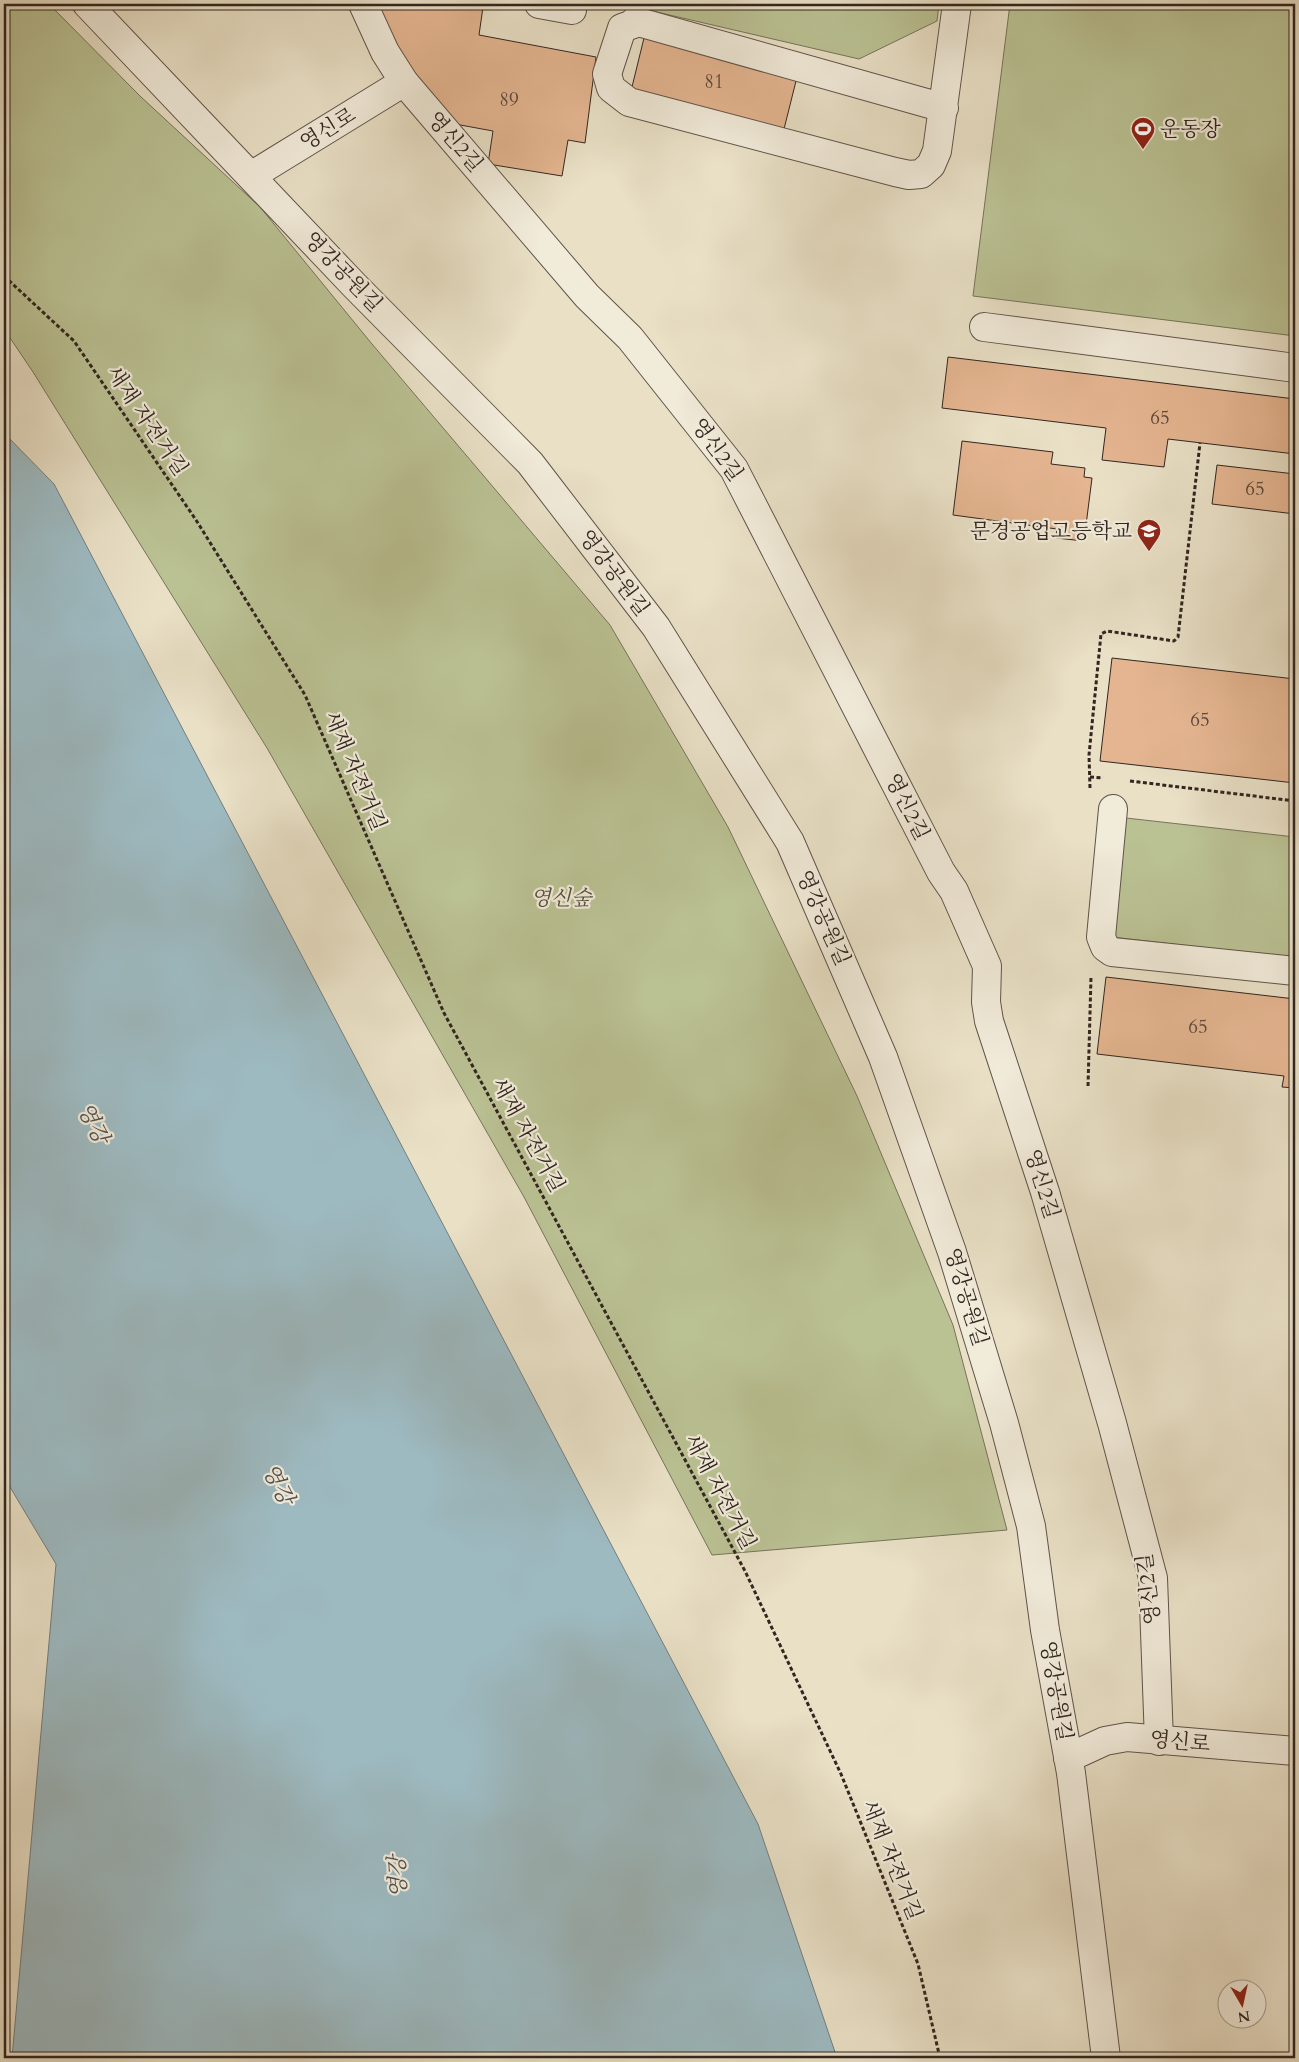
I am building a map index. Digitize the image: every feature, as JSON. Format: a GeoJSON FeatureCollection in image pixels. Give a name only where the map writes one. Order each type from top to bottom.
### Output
{"type":"FeatureCollection","features":[{"type":"Feature","properties":{"kind":"street","name":"영강공원길"},"geometry":{"type":"LineString","coordinates":[[87,4],[354,285],[530,463],[656,627],[790,842],[883,1057],[952,1252],[1004,1423],[1032,1526],[1045,1630],[1068,1758],[1106,2058]]}},
{"type":"Feature","properties":{"kind":"street","name":"영신2길"},"geometry":{"type":"LineString","coordinates":[[364,4],[385,52],[404,82],[587,296],[630,338],[734,469],[941,872],[954,891],[965,915],[987,966],[986,1002],[989,1020],[1045,1192],[1112,1423],[1152,1578],[1159,1741]]}},
{"type":"Feature","properties":{"kind":"street"},"geometry":{"type":"LineString","coordinates":[[539,4],[572,10]]}},
{"type":"Feature","properties":{"kind":"street"},"geometry":{"type":"LineString","coordinates":[[943,120],[635,21],[636,23],[622,28],[607,74],[611,88],[629,102],[909,175],[921,174],[931,165],[937,150],[943,120],[957,4]]}},
{"type":"Feature","properties":{"kind":"street","name":"영신로"},"geometry":{"type":"LineString","coordinates":[[251,176],[404,82]]}},
{"type":"Feature","properties":{"kind":"street"},"geometry":{"type":"LineString","coordinates":[[984,327],[1295,368]]}},
{"type":"Feature","properties":{"kind":"street"},"geometry":{"type":"LineString","coordinates":[[1102,802],[1101,937],[1105,947],[1112,952],[1295,972]]}},
{"type":"Feature","properties":{"kind":"street","name":"영신로"},"geometry":{"type":"LineString","coordinates":[[1068,1758],[1105,1741],[1127,1738],[1295,1751]]}},
{"type":"Feature","properties":{"kind":"path","name":"새재 자전거길"},"geometry":{"type":"LineString","coordinates":[[4,276],[74,341],[196,520],[305,694],[444,1013],[745,1571],[836,1765],[918,1964],[940,2058]]}},
{"type":"Feature","properties":{"kind":"path"},"geometry":{"type":"LineString","coordinates":[[1102,802],[1090,777],[1090,756],[1101,634],[1107,631],[1174,641],[1178,637],[1200,442]]}},
{"type":"Feature","properties":{"kind":"path"},"geometry":{"type":"LineString","coordinates":[[1090,777],[1110,779]]}},
{"type":"Feature","properties":{"kind":"path"},"geometry":{"type":"LineString","coordinates":[[1129,781],[1295,801]]}},
{"type":"Feature","properties":{"kind":"path"},"geometry":{"type":"LineString","coordinates":[[1088,1086],[1091,971]]}},
{"type":"Feature","properties":{"kind":"green space","name":"영신숲"},"geometry":{"type":"Polygon","coordinates":[[[4,4],[49,4],[140,96],[260,207],[372,344],[610,625],[728,827],[857,1096],[953,1325],[1007,1530],[712,1555],[524,1197],[267,748],[33,372],[4,329],[4,4]]]}},
{"type":"Feature","properties":{"kind":"green space"},"geometry":{"type":"Polygon","coordinates":[[[643,4],[939,4],[937,21],[859,59],[635,7],[643,4]]]}},
{"type":"Feature","properties":{"kind":"green space","name":"운동장"},"geometry":{"type":"Polygon","coordinates":[[[1010,4],[1295,4],[1295,336],[973,296],[1010,4]]]}},
{"type":"Feature","properties":{"kind":"green space"},"geometry":{"type":"Polygon","coordinates":[[[1126,818],[1295,837],[1295,958],[1112,937],[1126,818]]]}},
{"type":"Feature","properties":{"kind":"water","name":"영강"},"geometry":{"type":"Polygon","coordinates":[[[4,433],[54,484],[758,1824],[837,2058],[12,2058],[56,1564],[4,1477],[4,433]]]}},
{"type":"Feature","properties":{"kind":"building"},"geometry":{"type":"Polygon","coordinates":[[[376,4],[467,4],[483,7],[479,35],[596,57],[585,143],[568,140],[562,176],[488,164],[493,131],[444,122],[412,77],[376,4]]]}},
{"type":"Feature","properties":{"kind":"building"},"geometry":{"type":"Polygon","coordinates":[[[644,38],[736,61],[799,69],[783,133],[630,95],[644,38]]]}},
{"type":"Feature","properties":{"kind":"building"},"geometry":{"type":"Polygon","coordinates":[[[948,357],[1295,399],[1295,454],[1168,439],[1164,467],[1102,460],[1106,428],[942,408],[948,357]]]}},
{"type":"Feature","properties":{"kind":"building"},"geometry":{"type":"Polygon","coordinates":[[[962,441],[1053,452],[1051,464],[1085,468],[1084,477],[1092,478],[1084,541],[1056,538],[1057,529],[953,515],[962,441]]]}},
{"type":"Feature","properties":{"kind":"building"},"geometry":{"type":"Polygon","coordinates":[[[1217,465],[1295,474],[1295,514],[1212,504],[1217,465]]]}},
{"type":"Feature","properties":{"kind":"building"},"geometry":{"type":"Polygon","coordinates":[[[1112,658],[1295,679],[1295,783],[1100,761],[1112,658]]]}},
{"type":"Feature","properties":{"kind":"building"},"geometry":{"type":"Polygon","coordinates":[[[1106,977],[1295,999],[1295,1088],[1282,1087],[1284,1076],[1097,1054],[1106,977]]]}},
{"type":"Feature","properties":{"kind":"place","name":"운동장"},"geometry":{"type":"Point","coordinates":[1143,150]}},
{"type":"Feature","properties":{"kind":"place","name":"문경공업고등학교"},"geometry":{"type":"Point","coordinates":[1149,552]}}]}
